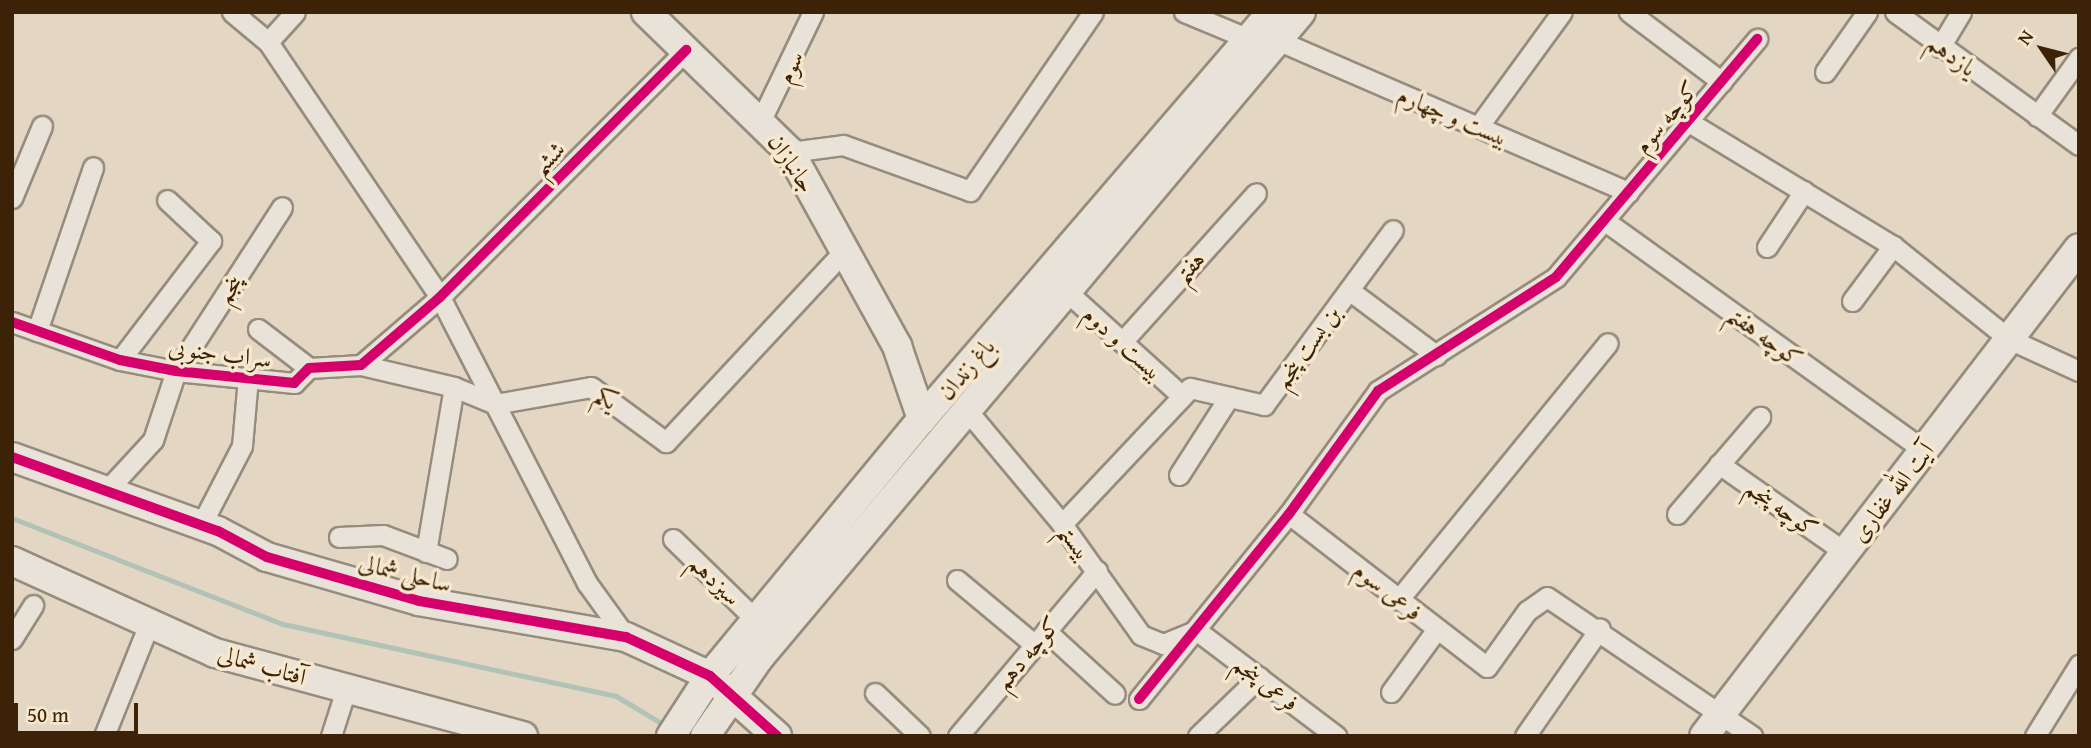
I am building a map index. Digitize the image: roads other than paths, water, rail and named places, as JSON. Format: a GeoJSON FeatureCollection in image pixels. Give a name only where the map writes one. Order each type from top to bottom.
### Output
{"type":"FeatureCollection","features":[{"type":"Feature","properties":{"kind":"street"},"geometry":{"type":"LineString","coordinates":[[232,12],[268,43],[440,297],[587,583],[626,636]]}},
{"type":"Feature","properties":{"kind":"street"},"geometry":{"type":"LineString","coordinates":[[268,43],[295,12]]}},
{"type":"Feature","properties":{"kind":"street","name":"جانبازان"},"geometry":{"type":"LineString","coordinates":[[646,12],[761,120],[790,152],[846,249],[897,346],[922,419]]}},
{"type":"Feature","properties":{"kind":"street","name":"سوم"},"geometry":{"type":"LineString","coordinates":[[761,120],[813,12]]}},
{"type":"Feature","properties":{"kind":"street"},"geometry":{"type":"LineString","coordinates":[[790,152],[842,145],[970,191],[1093,12]]}},
{"type":"Feature","properties":{"kind":"street","name":"بیست و چهارم"},"geometry":{"type":"LineString","coordinates":[[1184,12],[1263,40],[1478,127],[1629,192]]}},
{"type":"Feature","properties":{"kind":"street","name":"باغ زندان"},"geometry":{"type":"LineString","coordinates":[[671,736],[704,686],[922,419],[956,399],[1065,290],[1263,40],[1272,12]]}},
{"type":"Feature","properties":{"kind":"street","name":"باغ زندان"},"geometry":{"type":"LineString","coordinates":[[705,736],[726,703],[956,399],[1263,40],[1301,12]]}},
{"type":"Feature","properties":{"kind":"street"},"geometry":{"type":"LineString","coordinates":[[1478,127],[1562,12]]}},
{"type":"Feature","properties":{"kind":"street"},"geometry":{"type":"LineString","coordinates":[[1629,12],[1722,82]]}},
{"type":"Feature","properties":{"kind":"street"},"geometry":{"type":"LineString","coordinates":[[1825,72],[1867,12]]}},
{"type":"Feature","properties":{"kind":"street","name":"یازدهم"},"geometry":{"type":"LineString","coordinates":[[1895,12],[2079,145]]}},
{"type":"Feature","properties":{"kind":"street"},"geometry":{"type":"LineString","coordinates":[[1940,47],[1961,12]]}},
{"type":"Feature","properties":{"kind":"street","name":"کوچه سوم"},"geometry":{"type":"LineString","coordinates":[[1139,699],[1289,514],[1378,391],[1556,277],[1757,39]]}},
{"type":"Feature","properties":{"kind":"street","name":"ششم"},"geometry":{"type":"LineString","coordinates":[[440,297],[686,50]]}},
{"type":"Feature","properties":{"kind":"street"},"geometry":{"type":"LineString","coordinates":[[2037,116],[2079,58]]}},
{"type":"Feature","properties":{"kind":"street"},"geometry":{"type":"LineString","coordinates":[[1689,122],[1894,246],[2009,340],[2079,371]]}},
{"type":"Feature","properties":{"kind":"street"},"geometry":{"type":"LineString","coordinates":[[13,191],[18,159],[42,126]]}},
{"type":"Feature","properties":{"kind":"street"},"geometry":{"type":"LineString","coordinates":[[37,331],[93,167]]}},
{"type":"Feature","properties":{"kind":"street"},"geometry":{"type":"LineString","coordinates":[[1767,247],[1804,191]]}},
{"type":"Feature","properties":{"kind":"street","name":"هفتم"},"geometry":{"type":"LineString","coordinates":[[1122,342],[1256,193]]}},
{"type":"Feature","properties":{"kind":"street"},"geometry":{"type":"LineString","coordinates":[[120,360],[211,241],[167,200]]}},
{"type":"Feature","properties":{"kind":"street","name":"پنجم"},"geometry":{"type":"LineString","coordinates":[[176,371],[282,207]]}},
{"type":"Feature","properties":{"kind":"street","name":"کوچه هفتم"},"geometry":{"type":"LineString","coordinates":[[1605,220],[1925,451]]}},
{"type":"Feature","properties":{"kind":"street","name":"بن بست پنجم"},"geometry":{"type":"LineString","coordinates":[[1229,397],[1264,405],[1393,230]]}},
{"type":"Feature","properties":{"kind":"street"},"geometry":{"type":"LineString","coordinates":[[1852,301],[1894,246]]}},
{"type":"Feature","properties":{"kind":"street","name":"آیت الله غفاری"},"geometry":{"type":"LineString","coordinates":[[1712,725],[2079,248]]}},
{"type":"Feature","properties":{"kind":"street","name":"یکم"},"geometry":{"type":"LineString","coordinates":[[495,404],[591,387],[666,442],[846,249]]}},
{"type":"Feature","properties":{"kind":"street"},"geometry":{"type":"LineString","coordinates":[[1349,289],[1436,355]]}},
{"type":"Feature","properties":{"kind":"street","name":"بیست و دوم"},"geometry":{"type":"LineString","coordinates":[[1065,290],[1182,396]]}},
{"type":"Feature","properties":{"kind":"street"},"geometry":{"type":"LineString","coordinates":[[361,365],[440,297]]}},
{"type":"Feature","properties":{"kind":"street","name":"سراب جنوبی"},"geometry":{"type":"LineString","coordinates":[[12,322],[120,360],[176,371],[294,383],[309,368],[361,365],[454,387],[495,404]]}},
{"type":"Feature","properties":{"kind":"street"},"geometry":{"type":"LineString","coordinates":[[258,329],[309,368]]}},
{"type":"Feature","properties":{"kind":"street"},"geometry":{"type":"LineString","coordinates":[[1399,599],[1608,343]]}},
{"type":"Feature","properties":{"kind":"street","name":"جانبازان"},"geometry":{"type":"LineString","coordinates":[[897,346],[956,399]]}},
{"type":"Feature","properties":{"kind":"street"},"geometry":{"type":"LineString","coordinates":[[108,488],[153,440],[176,371]]}},
{"type":"Feature","properties":{"kind":"street"},"geometry":{"type":"LineString","coordinates":[[200,527],[242,446],[248,378]]}},
{"type":"Feature","properties":{"kind":"street"},"geometry":{"type":"LineString","coordinates":[[426,552],[454,387]]}},
{"type":"Feature","properties":{"kind":"street"},"geometry":{"type":"LineString","coordinates":[[1062,524],[1189,388],[1229,397],[1179,475]]}},
{"type":"Feature","properties":{"kind":"street","name":"بیستم"},"geometry":{"type":"LineString","coordinates":[[956,399],[1062,524],[1141,635],[1163,644],[1196,630]]}},
{"type":"Feature","properties":{"kind":"street"},"geometry":{"type":"LineString","coordinates":[[1677,514],[1760,417]]}},
{"type":"Feature","properties":{"kind":"street","name":"ساحلی شمالی"},"geometry":{"type":"LineString","coordinates":[[12,457],[108,488],[267,557],[419,601],[626,636],[777,736]]}},
{"type":"Feature","properties":{"kind":"street","name":"کوچه پنجم"},"geometry":{"type":"LineString","coordinates":[[1719,464],[1846,553]]}},
{"type":"Feature","properties":{"kind":"street","name":"فرعی سوم"},"geometry":{"type":"LineString","coordinates":[[1289,514],[1487,667],[1527,611],[1547,597],[1600,628]]}},
{"type":"Feature","properties":{"kind":"street"},"geometry":{"type":"LineString","coordinates":[[339,537],[383,535],[447,559]]}},
{"type":"Feature","properties":{"kind":"street","name":"سیزدهم"},"geometry":{"type":"LineString","coordinates":[[673,539],[757,621]]}},
{"type":"Feature","properties":{"kind":"street","name":"آفتاب شمالی"},"geometry":{"type":"LineString","coordinates":[[12,561],[215,653],[523,736]]}},
{"type":"Feature","properties":{"kind":"street","name":"کوچه دهم"},"geometry":{"type":"LineString","coordinates":[[958,736],[1097,571]]}},
{"type":"Feature","properties":{"kind":"street"},"geometry":{"type":"LineString","coordinates":[[957,580],[1115,694]]}},
{"type":"Feature","properties":{"kind":"street"},"geometry":{"type":"LineString","coordinates":[[12,639],[33,605]]}},
{"type":"Feature","properties":{"kind":"street"},"geometry":{"type":"LineString","coordinates":[[104,736],[149,624]]}},
{"type":"Feature","properties":{"kind":"street"},"geometry":{"type":"LineString","coordinates":[[1525,736],[1600,628],[1712,725],[1752,736]]}},
{"type":"Feature","properties":{"kind":"street"},"geometry":{"type":"LineString","coordinates":[[1391,692],[1437,629]]}},
{"type":"Feature","properties":{"kind":"street","name":"فرعی پنجم"},"geometry":{"type":"LineString","coordinates":[[1196,630],[1336,736]]}},
{"type":"Feature","properties":{"kind":"street"},"geometry":{"type":"LineString","coordinates":[[2035,736],[2079,665]]}},
{"type":"Feature","properties":{"kind":"street"},"geometry":{"type":"LineString","coordinates":[[1198,736],[1259,677]]}},
{"type":"Feature","properties":{"kind":"street"},"geometry":{"type":"LineString","coordinates":[[331,736],[346,689]]}},
{"type":"Feature","properties":{"kind":"street"},"geometry":{"type":"LineString","coordinates":[[875,694],[920,736]]}},
{"type":"Feature","properties":{"kind":"waterway"},"geometry":{"type":"LineString","coordinates":[[12,518],[283,624],[616,696],[666,726]]}}]}
